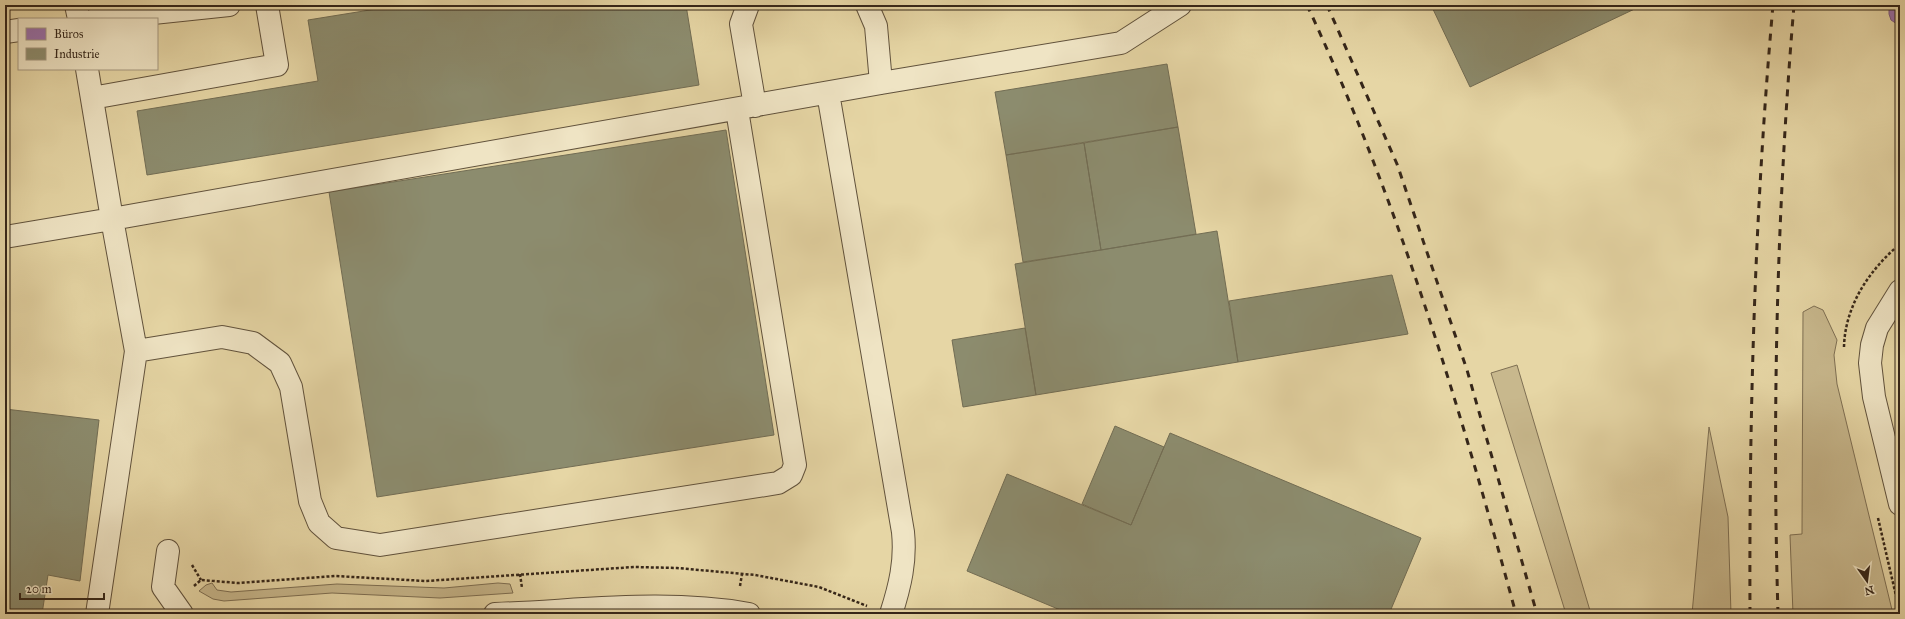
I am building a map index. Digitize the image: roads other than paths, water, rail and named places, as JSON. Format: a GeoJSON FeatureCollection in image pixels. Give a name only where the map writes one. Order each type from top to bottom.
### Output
{"type":"FeatureCollection","features":[{"type":"Feature","properties":{"kind":"street"},"geometry":{"type":"LineString","coordinates":[[76,5],[78,18]]}},
{"type":"Feature","properties":{"kind":"street"},"geometry":{"type":"LineString","coordinates":[[106,18],[229,5]]}},
{"type":"Feature","properties":{"kind":"street"},"geometry":{"type":"LineString","coordinates":[[92,98],[277,65],[266,5]]}},
{"type":"Feature","properties":{"kind":"street"},"geometry":{"type":"LineString","coordinates":[[136,351],[222,337],[253,343],[280,363],[291,387],[310,501],[319,523],[336,538],[380,545],[778,482],[791,475],[795,465],[746,108],[741,24],[748,5]]}},
{"type":"Feature","properties":{"kind":"street"},"geometry":{"type":"LineString","coordinates":[[867,5],[876,26],[881,83]]}},
{"type":"Feature","properties":{"kind":"street"},"geometry":{"type":"LineString","coordinates":[[5,237],[746,108],[881,83],[1121,43],[1180,5]]}},
{"type":"Feature","properties":{"kind":"street"},"geometry":{"type":"LineString","coordinates":[[5,32],[18,30]]}},
{"type":"Feature","properties":{"kind":"street"},"geometry":{"type":"LineString","coordinates":[[87,70],[136,351],[97,614]]}},
{"type":"Feature","properties":{"kind":"street"},"geometry":{"type":"LineString","coordinates":[[828,93],[903,532],[905,552],[901,582],[892,614]]}},
{"type":"Feature","properties":{"kind":"street"},"geometry":{"type":"LineString","coordinates":[[1898,298],[1874,336],[1870,354],[1870,374],[1900,504]]}},
{"type":"Feature","properties":{"kind":"street"},"geometry":{"type":"LineString","coordinates":[[168,551],[163,587],[179,609]]}},
{"type":"Feature","properties":{"kind":"street"},"geometry":{"type":"LineString","coordinates":[[495,614],[572,611],[636,606],[675,607],[749,614]]}},
{"type":"Feature","properties":{"kind":"railway"},"geometry":{"type":"LineString","coordinates":[[1307,5],[1340,79],[1370,153],[1425,305],[1473,459],[1516,614]]}},
{"type":"Feature","properties":{"kind":"railway"},"geometry":{"type":"LineString","coordinates":[[1327,5],[1397,164],[1467,370],[1537,614]]}},
{"type":"Feature","properties":{"kind":"railway"},"geometry":{"type":"LineString","coordinates":[[1750,614],[1754,309],[1762,157],[1773,5]]}},
{"type":"Feature","properties":{"kind":"railway"},"geometry":{"type":"LineString","coordinates":[[1778,614],[1776,538],[1777,310],[1783,157],[1794,5]]}}]}
